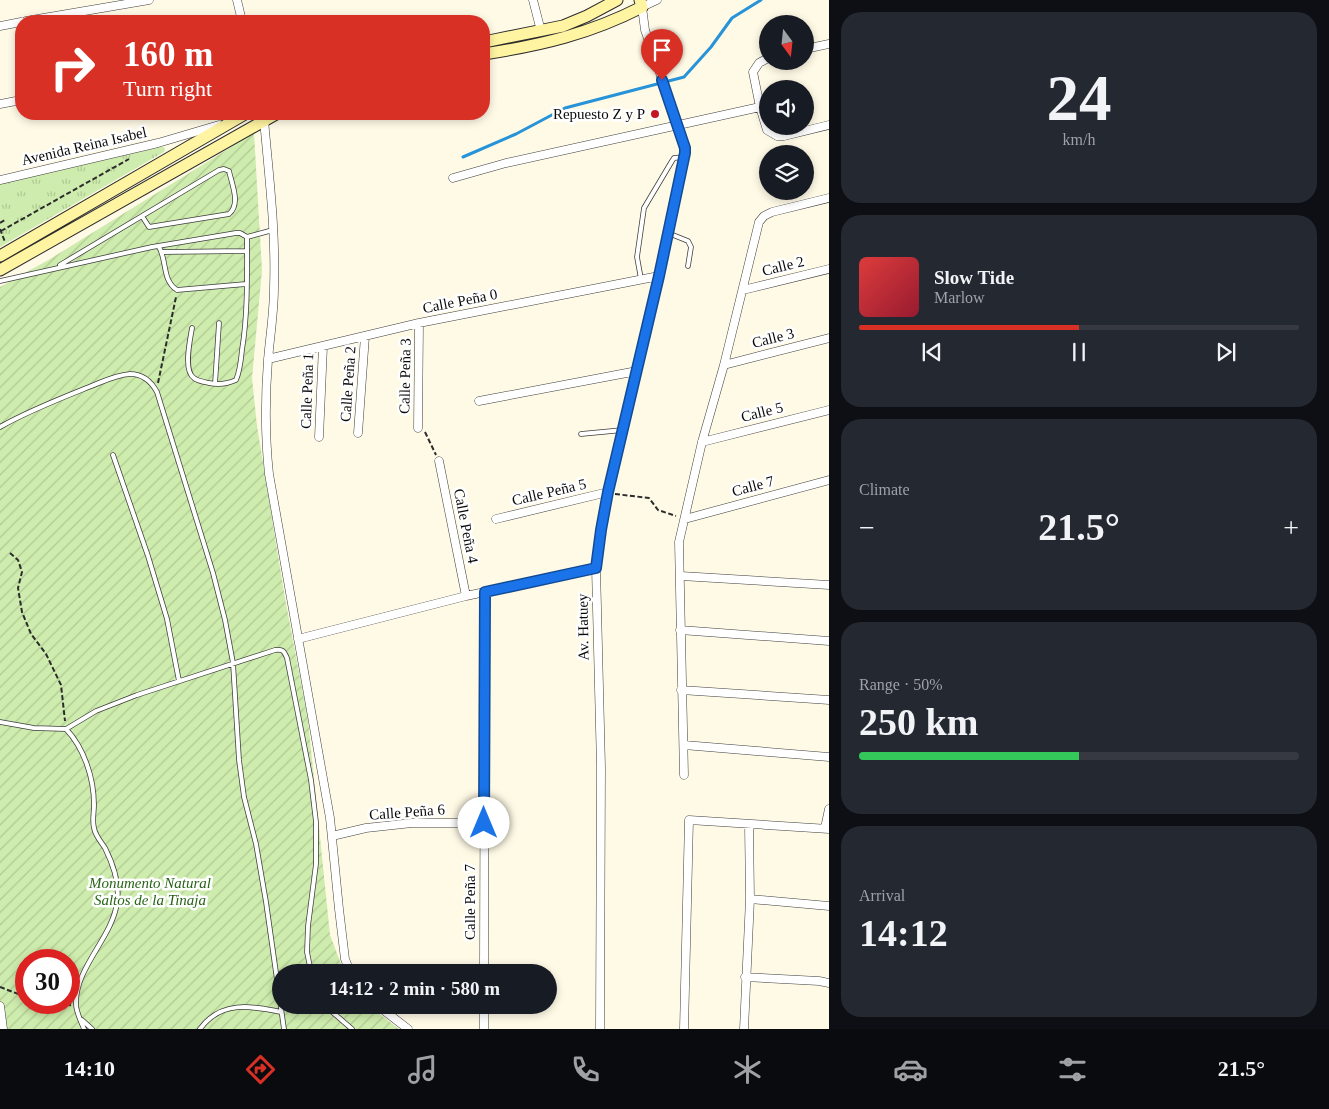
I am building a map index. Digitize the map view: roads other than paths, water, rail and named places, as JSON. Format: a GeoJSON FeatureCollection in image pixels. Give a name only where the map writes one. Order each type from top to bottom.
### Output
{"type":"FeatureCollection","features":[{"type":"Feature","properties":{"kind":"main road"},"geometry":{"type":"LineString","coordinates":[[490,41],[563,26],[617,0]]}},
{"type":"Feature","properties":{"kind":"main road","name":"Av. Hatuey"},"geometry":{"type":"LineString","coordinates":[[624,0],[631,12]]}},
{"type":"Feature","properties":{"kind":"main road"},"geometry":{"type":"LineString","coordinates":[[490,53],[539,45],[565,38],[631,12],[641,3]]}},
{"type":"Feature","properties":{"kind":"main road"},"geometry":{"type":"LineString","coordinates":[[4,253],[234,120]]}},
{"type":"Feature","properties":{"kind":"main road"},"geometry":{"type":"LineString","coordinates":[[0,270],[258,120]]}},
{"type":"Feature","properties":{"kind":"street"},"geometry":{"type":"LineString","coordinates":[[61,15],[149,0]]}},
{"type":"Feature","properties":{"kind":"street"},"geometry":{"type":"LineString","coordinates":[[237,0],[241,15]]}},
{"type":"Feature","properties":{"kind":"street"},"geometry":{"type":"LineString","coordinates":[[533,0],[541,32]]}},
{"type":"Feature","properties":{"kind":"street"},"geometry":{"type":"LineString","coordinates":[[641,3],[657,0]]}},
{"type":"Feature","properties":{"kind":"street","name":"Av. Hatuey"},"geometry":{"type":"LineString","coordinates":[[600,1029],[601,767],[596,568],[608,492],[685,157],[685,148],[645,30],[641,3]]}},
{"type":"Feature","properties":{"kind":"street","name":"Av. Hatuey"},"geometry":{"type":"LineString","coordinates":[[631,12],[645,30]]}},
{"type":"Feature","properties":{"kind":"street"},"geometry":{"type":"LineString","coordinates":[[0,26],[15,23]]}},
{"type":"Feature","properties":{"kind":"street"},"geometry":{"type":"LineString","coordinates":[[814,47],[829,44]]}},
{"type":"Feature","properties":{"kind":"street"},"geometry":{"type":"LineString","coordinates":[[759,63],[753,72],[759,101]]}},
{"type":"Feature","properties":{"kind":"street"},"geometry":{"type":"LineString","coordinates":[[0,104],[15,101]]}},
{"type":"Feature","properties":{"kind":"street"},"geometry":{"type":"LineString","coordinates":[[453,178],[506,164],[759,106]]}},
{"type":"Feature","properties":{"kind":"street"},"geometry":{"type":"LineString","coordinates":[[263,120],[273,230],[273,322],[268,359],[266,438],[269,474],[311,706],[332,836],[347,964]]}},
{"type":"Feature","properties":{"kind":"street","name":"Avenida Reina Isabel"},"geometry":{"type":"LineString","coordinates":[[0,180],[158,143],[231,122]]}},
{"type":"Feature","properties":{"kind":"street"},"geometry":{"type":"LineString","coordinates":[[814,129],[829,125]]}},
{"type":"Feature","properties":{"kind":"street"},"geometry":{"type":"LineString","coordinates":[[775,135],[788,135]]}},
{"type":"Feature","properties":{"kind":"street"},"geometry":{"type":"LineString","coordinates":[[684,775],[681,690],[680,542],[702,442],[724,365],[756,229],[764,216],[772,212],[829,198]]}},
{"type":"Feature","properties":{"kind":"street","name":"Calle 2"},"geometry":{"type":"LineString","coordinates":[[743,290],[829,269]]}},
{"type":"Feature","properties":{"kind":"street","name":"Calle Peña 0"},"geometry":{"type":"LineString","coordinates":[[268,359],[419,323],[659,276]]}},
{"type":"Feature","properties":{"kind":"street","name":"Calle Peña 3"},"geometry":{"type":"LineString","coordinates":[[418,428],[419,323]]}},
{"type":"Feature","properties":{"kind":"street","name":"Calle Peña 2"},"geometry":{"type":"LineString","coordinates":[[358,434],[364,336]]}},
{"type":"Feature","properties":{"kind":"street","name":"Calle 3"},"geometry":{"type":"LineString","coordinates":[[724,365],[829,338]]}},
{"type":"Feature","properties":{"kind":"street","name":"Calle Peña 1"},"geometry":{"type":"LineString","coordinates":[[319,436],[323,346]]}},
{"type":"Feature","properties":{"kind":"street"},"geometry":{"type":"LineString","coordinates":[[479,401],[637,371]]}},
{"type":"Feature","properties":{"kind":"street","name":"Calle 5"},"geometry":{"type":"LineString","coordinates":[[702,442],[829,410]]}},
{"type":"Feature","properties":{"kind":"street","name":"Calle Peña 4"},"geometry":{"type":"LineString","coordinates":[[439,461],[466,596]]}},
{"type":"Feature","properties":{"kind":"street","name":"Calle 7"},"geometry":{"type":"LineString","coordinates":[[685,519],[829,480]]}},
{"type":"Feature","properties":{"kind":"street","name":"Calle Peña 5"},"geometry":{"type":"LineString","coordinates":[[496,519],[608,492]]}},
{"type":"Feature","properties":{"kind":"street"},"geometry":{"type":"LineString","coordinates":[[298,639],[466,596],[596,568]]}},
{"type":"Feature","properties":{"kind":"street"},"geometry":{"type":"LineString","coordinates":[[681,576],[829,585]]}},
{"type":"Feature","properties":{"kind":"street","name":"Calle Peña 7"},"geometry":{"type":"LineString","coordinates":[[484,964],[485,592]]}},
{"type":"Feature","properties":{"kind":"street"},"geometry":{"type":"LineString","coordinates":[[680,630],[829,641]]}},
{"type":"Feature","properties":{"kind":"street"},"geometry":{"type":"LineString","coordinates":[[681,690],[829,700]]}},
{"type":"Feature","properties":{"kind":"street"},"geometry":{"type":"LineString","coordinates":[[684,745],[829,757]]}},
{"type":"Feature","properties":{"kind":"street"},"geometry":{"type":"LineString","coordinates":[[684,1029],[689,820],[827,828],[829,809]]}},
{"type":"Feature","properties":{"kind":"street","name":"Calle Peña 6"},"geometry":{"type":"LineString","coordinates":[[332,836],[366,828],[412,823],[484,823]]}},
{"type":"Feature","properties":{"kind":"street"},"geometry":{"type":"LineString","coordinates":[[744,1029],[750,899],[749,824]]}},
{"type":"Feature","properties":{"kind":"street"},"geometry":{"type":"LineString","coordinates":[[750,899],[829,906]]}},
{"type":"Feature","properties":{"kind":"street"},"geometry":{"type":"LineString","coordinates":[[745,977],[829,983]]}},
{"type":"Feature","properties":{"kind":"street"},"geometry":{"type":"LineString","coordinates":[[0,1006],[3,1029]]}},
{"type":"Feature","properties":{"kind":"street"},"geometry":{"type":"LineString","coordinates":[[389,1014],[408,1029]]}},
{"type":"Feature","properties":{"kind":"street"},"geometry":{"type":"LineString","coordinates":[[484,1014],[484,1029]]}},
{"type":"Feature","properties":{"kind":"lane"},"geometry":{"type":"LineString","coordinates":[[641,280],[637,257],[644,208],[674,158],[685,157]]}},
{"type":"Feature","properties":{"kind":"lane"},"geometry":{"type":"LineString","coordinates":[[56,268],[142,216],[219,170],[224,169],[230,172],[236,203],[229,214],[149,227],[142,216]]}},
{"type":"Feature","properties":{"kind":"lane"},"geometry":{"type":"LineString","coordinates":[[0,281],[152,247],[236,233],[247,237],[273,230]]}},
{"type":"Feature","properties":{"kind":"lane"},"geometry":{"type":"LineString","coordinates":[[668,233],[688,241],[690,247],[688,266]]}},
{"type":"Feature","properties":{"kind":"lane"},"geometry":{"type":"LineString","coordinates":[[192,328],[188,365],[189,373],[194,379],[215,384],[229,384],[236,380],[239,374],[245,334],[247,237]]}},
{"type":"Feature","properties":{"kind":"lane"},"geometry":{"type":"LineString","coordinates":[[159,247],[162,252],[168,282],[177,290],[246,284]]}},
{"type":"Feature","properties":{"kind":"lane"},"geometry":{"type":"LineString","coordinates":[[162,252],[247,251]]}},
{"type":"Feature","properties":{"kind":"lane"},"geometry":{"type":"LineString","coordinates":[[215,384],[219,323]]}},
{"type":"Feature","properties":{"kind":"lane"},"geometry":{"type":"LineString","coordinates":[[0,426],[114,377],[130,374],[142,376],[151,381],[157,392],[213,573],[225,620],[233,663],[239,760],[244,797],[256,844],[274,964]]}},
{"type":"Feature","properties":{"kind":"lane"},"geometry":{"type":"LineString","coordinates":[[581,434],[622,430]]}},
{"type":"Feature","properties":{"kind":"lane"},"geometry":{"type":"LineString","coordinates":[[114,454],[167,619],[179,681]]}},
{"type":"Feature","properties":{"kind":"lane"},"geometry":{"type":"LineString","coordinates":[[0,722],[34,728],[66,728],[96,711],[138,695],[275,650],[281,649],[284,651],[287,658],[311,780],[316,822],[316,864],[308,926],[307,952],[309,964]]}},
{"type":"Feature","properties":{"kind":"lane"},"geometry":{"type":"LineString","coordinates":[[66,728],[75,739],[85,760],[92,790],[94,831],[111,860],[119,890],[112,920],[80,981],[76,1004],[84,1029]]}},
{"type":"Feature","properties":{"kind":"lane"},"geometry":{"type":"LineString","coordinates":[[200,1029],[216,1014],[229,1008],[243,1006],[272,1011]]}},
{"type":"Feature","properties":{"kind":"lane"},"geometry":{"type":"LineString","coordinates":[[281,1014],[284,1029]]}},
{"type":"Feature","properties":{"kind":"lane"},"geometry":{"type":"LineString","coordinates":[[335,1014],[352,1029]]}},
{"type":"Feature","properties":{"kind":"lane"},"geometry":{"type":"LineString","coordinates":[[79,1018],[92,1029]]}},
{"type":"Feature","properties":{"kind":"waterway"},"geometry":{"type":"LineString","coordinates":[[463,157],[516,134],[565,108],[684,77],[711,47],[732,18],[761,0]]}},
{"type":"Feature","properties":{"kind":"place","name":"Repuesto Z y P"},"geometry":{"type":"Point","coordinates":[655,114]}},
{"type":"Feature","properties":{"kind":"park label","name":"Monumento Natural Saltos de la Tinaja"},"geometry":{"type":"Point","coordinates":[150,892]}}]}
